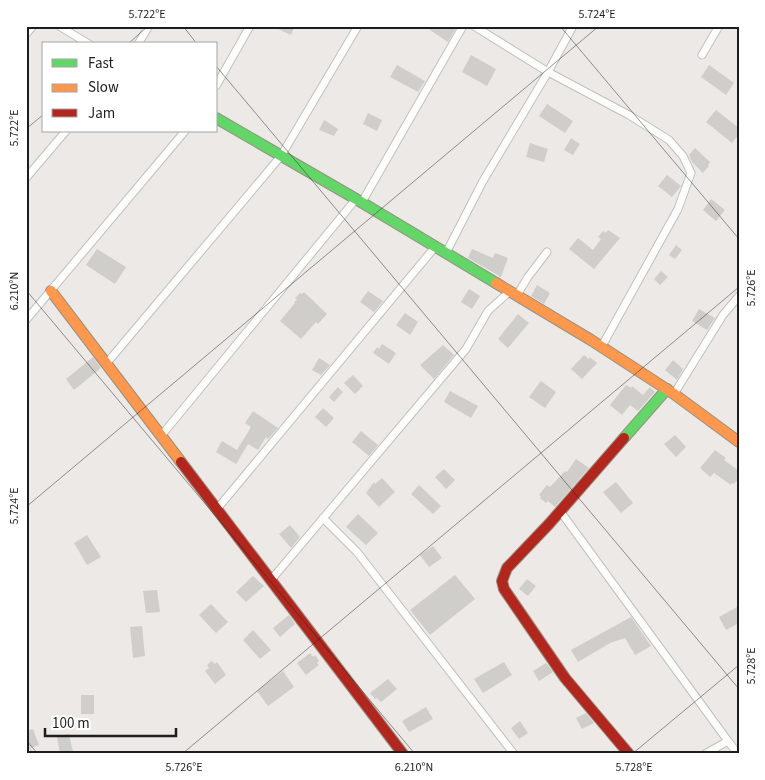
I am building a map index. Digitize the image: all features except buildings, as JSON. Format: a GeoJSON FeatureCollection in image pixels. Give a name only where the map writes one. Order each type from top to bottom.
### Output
{"type":"FeatureCollection","features":[{"type":"Feature","properties":{"kind":"street"},"geometry":{"type":"LineString","coordinates":[[26,34],[33,26]]}},
{"type":"Feature","properties":{"kind":"street"},"geometry":{"type":"LineString","coordinates":[[60,26],[86,42]]}},
{"type":"Feature","properties":{"kind":"street"},"geometry":{"type":"LineString","coordinates":[[139,42],[149,26]]}},
{"type":"Feature","properties":{"kind":"street"},"geometry":{"type":"LineString","coordinates":[[218,82],[250,26]]}},
{"type":"Feature","properties":{"kind":"street"},"geometry":{"type":"LineString","coordinates":[[106,364],[281,156],[358,26]]}},
{"type":"Feature","properties":{"kind":"street"},"geometry":{"type":"LineString","coordinates":[[161,436],[359,201],[463,26]]}},
{"type":"Feature","properties":{"kind":"street"},"geometry":{"type":"LineString","coordinates":[[474,26],[548,72],[629,115],[669,140],[683,156],[691,173],[678,209],[602,346]]}},
{"type":"Feature","properties":{"kind":"street"},"geometry":{"type":"LineString","coordinates":[[446,253],[483,181],[573,26]]}},
{"type":"Feature","properties":{"kind":"street"},"geometry":{"type":"LineString","coordinates":[[702,56],[719,26]]}},
{"type":"Feature","properties":{"kind":"street"},"geometry":{"type":"LineString","coordinates":[[218,119],[602,346],[671,392],[739,442]]}},
{"type":"Feature","properties":{"kind":"street"},"geometry":{"type":"LineString","coordinates":[[26,178],[65,132]]}},
{"type":"Feature","properties":{"kind":"street"},"geometry":{"type":"LineString","coordinates":[[26,320],[184,132]]}},
{"type":"Feature","properties":{"kind":"street"},"geometry":{"type":"LineString","coordinates":[[217,509],[435,247]]}},
{"type":"Feature","properties":{"kind":"street"},"geometry":{"type":"LineString","coordinates":[[271,580],[466,349],[488,311],[513,293],[547,252]]}},
{"type":"Feature","properties":{"kind":"street"},"geometry":{"type":"LineString","coordinates":[[51,291],[403,754]]}},
{"type":"Feature","properties":{"kind":"street"},"geometry":{"type":"LineString","coordinates":[[629,754],[565,678],[504,589],[502,581],[507,568],[671,392],[723,315],[739,296]]}},
{"type":"Feature","properties":{"kind":"street"},"geometry":{"type":"LineString","coordinates":[[560,511],[738,754]]}},
{"type":"Feature","properties":{"kind":"street"},"geometry":{"type":"LineString","coordinates":[[323,518],[357,552],[514,754]]}},
{"type":"Feature","properties":{"kind":"street"},"geometry":{"type":"LineString","coordinates":[[705,754],[728,741]]}},
{"type":"Feature","properties":{"kind":"street"},"geometry":{"type":"LineString","coordinates":[[26,750],[28,754]]}},
{"type":"Feature","properties":{"kind":"traffic: fast"},"geometry":{"type":"LineString","coordinates":[[218,119],[496,283]]}},
{"type":"Feature","properties":{"kind":"traffic: fast"},"geometry":{"type":"LineString","coordinates":[[624,438],[667,389]]}},
{"type":"Feature","properties":{"kind":"traffic: slow"},"geometry":{"type":"LineString","coordinates":[[496,283],[591,340],[674,394],[739,442]]}},
{"type":"Feature","properties":{"kind":"traffic: slow"},"geometry":{"type":"LineString","coordinates":[[51,291],[181,462]]}},
{"type":"Feature","properties":{"kind":"traffic: jam"},"geometry":{"type":"LineString","coordinates":[[624,438],[549,524],[507,568],[502,581],[504,589],[565,678],[629,754]]}},
{"type":"Feature","properties":{"kind":"traffic: jam"},"geometry":{"type":"LineString","coordinates":[[181,462],[403,754]]}}]}
